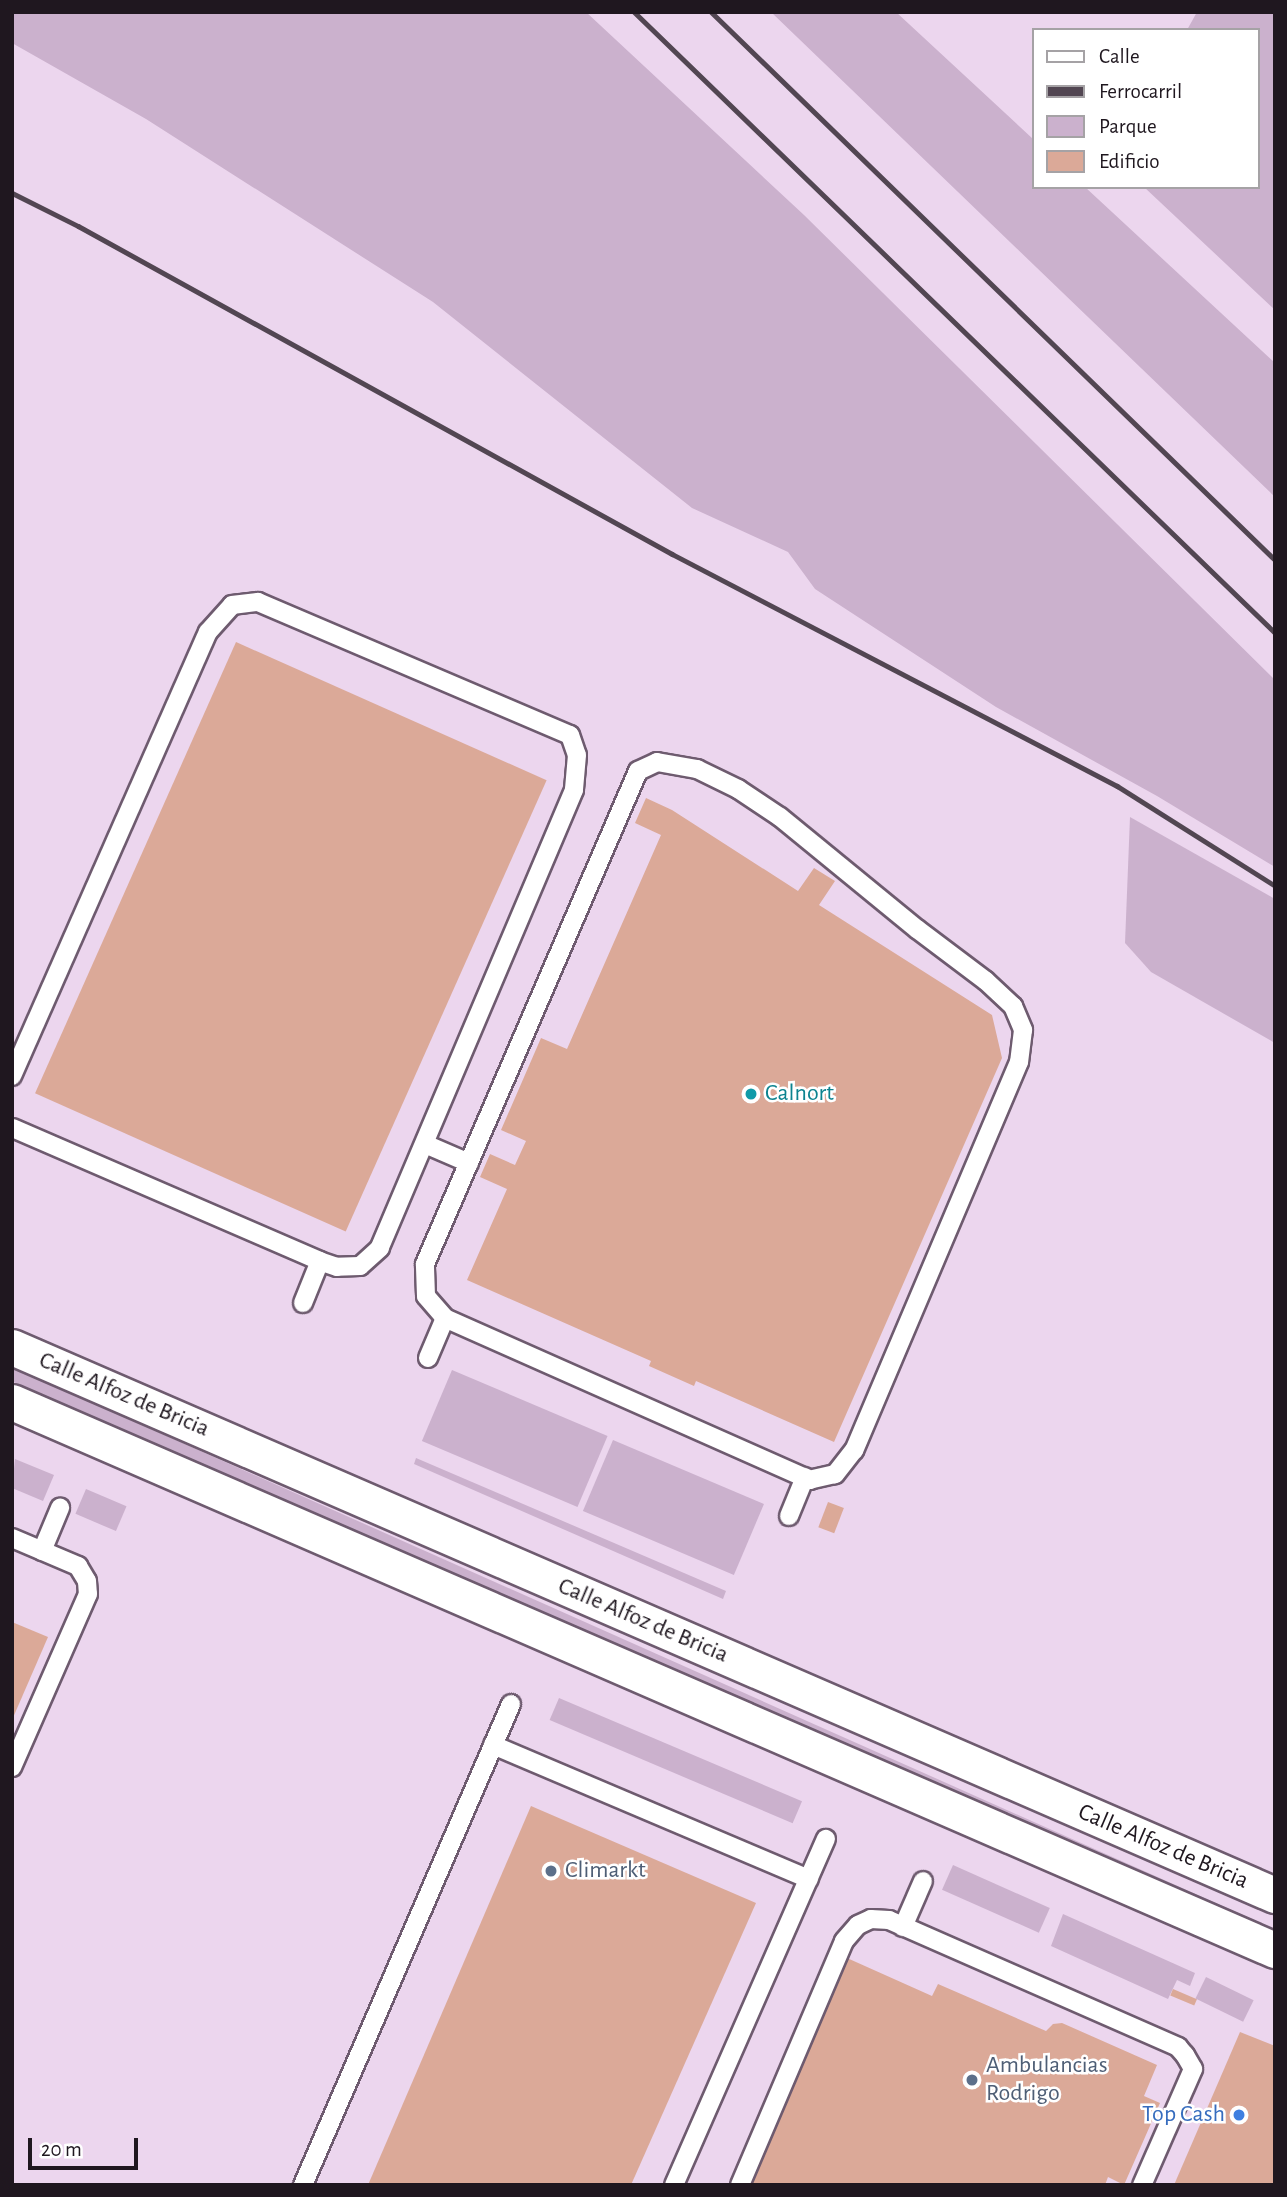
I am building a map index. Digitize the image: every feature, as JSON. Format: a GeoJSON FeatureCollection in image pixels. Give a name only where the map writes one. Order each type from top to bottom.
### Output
{"type":"FeatureCollection","features":[{"type":"Feature","properties":{"kind":"street","name":"Calle Alfoz de Bricia"},"geometry":{"type":"LineString","coordinates":[[12,1347],[1275,1895]]}},
{"type":"Feature","properties":{"kind":"street","name":"Calle Alfoz de Bricia"},"geometry":{"type":"LineString","coordinates":[[12,1402],[1275,1950]]}},
{"type":"Feature","properties":{"kind":"lane"},"geometry":{"type":"LineString","coordinates":[[12,1076],[208,632],[232,605],[258,601],[570,735],[577,755],[574,790],[380,1248],[360,1266],[337,1267],[320,1261],[12,1128]]}},
{"type":"Feature","properties":{"kind":"lane"},"geometry":{"type":"LineString","coordinates":[[657,762],[697,769],[738,789],[780,817],[917,929],[986,981],[1013,1006],[1023,1030],[1019,1062],[854,1450],[835,1474],[810,1480],[444,1318],[426,1296],[425,1265],[638,771],[657,762]]}},
{"type":"Feature","properties":{"kind":"lane"},"geometry":{"type":"LineString","coordinates":[[425,1144],[469,1163]]}},
{"type":"Feature","properties":{"kind":"lane"},"geometry":{"type":"LineString","coordinates":[[303,1303],[320,1261]]}},
{"type":"Feature","properties":{"kind":"lane"},"geometry":{"type":"LineString","coordinates":[[428,1358],[444,1318]]}},
{"type":"Feature","properties":{"kind":"lane"},"geometry":{"type":"LineString","coordinates":[[789,1516],[805,1477]]}},
{"type":"Feature","properties":{"kind":"lane"},"geometry":{"type":"LineString","coordinates":[[41,1551],[60,1508]]}},
{"type":"Feature","properties":{"kind":"lane"},"geometry":{"type":"LineString","coordinates":[[12,1538],[78,1566],[87,1581],[88,1594],[12,1767]]}},
{"type":"Feature","properties":{"kind":"lane"},"geometry":{"type":"LineString","coordinates":[[303,2185],[511,1704]]}},
{"type":"Feature","properties":{"kind":"lane"},"geometry":{"type":"LineString","coordinates":[[493,1745],[809,1879]]}},
{"type":"Feature","properties":{"kind":"lane"},"geometry":{"type":"LineString","coordinates":[[674,2185],[826,1839]]}},
{"type":"Feature","properties":{"kind":"lane"},"geometry":{"type":"LineString","coordinates":[[903,1927],[923,1881]]}},
{"type":"Feature","properties":{"kind":"lane"},"geometry":{"type":"LineString","coordinates":[[740,2185],[844,1941],[858,1925],[871,1919],[889,1920],[1178,2047],[1194,2070],[1142,2185]]}},
{"type":"Feature","properties":{"kind":"green space"},"geometry":{"type":"Polygon","coordinates":[[[12,12],[586,12],[804,215],[1275,680],[1275,867],[1157,796],[996,707],[815,589],[788,552],[692,508],[433,302],[146,119],[12,43],[12,12]]]}},
{"type":"Feature","properties":{"kind":"green space"},"geometry":{"type":"Polygon","coordinates":[[[771,12],[896,12],[1032,138],[1032,189],[1087,189],[1275,363],[1275,497],[771,12]]]}},
{"type":"Feature","properties":{"kind":"green space"},"geometry":{"type":"Polygon","coordinates":[[[1197,12],[1275,12],[1275,310],[1146,189],[1259,189],[1259,28],[1188,28],[1197,12]]]}},
{"type":"Feature","properties":{"kind":"green space"},"geometry":{"type":"Polygon","coordinates":[[[1130,817],[1275,899],[1275,1043],[1151,972],[1125,943],[1130,817]]]}},
{"type":"Feature","properties":{"kind":"green space"},"geometry":{"type":"Polygon","coordinates":[[[12,1367],[1271,1927],[1266,1939],[12,1381],[12,1367]]]}},
{"type":"Feature","properties":{"kind":"green space"},"geometry":{"type":"Polygon","coordinates":[[[452,1370],[608,1436],[577,1507],[422,1441],[452,1370]]]}},
{"type":"Feature","properties":{"kind":"green space"},"geometry":{"type":"Polygon","coordinates":[[[613,1440],[764,1504],[734,1575],[583,1511],[613,1440]]]}},
{"type":"Feature","properties":{"kind":"green space"},"geometry":{"type":"Polygon","coordinates":[[[416,1458],[726,1591],[723,1599],[414,1464],[416,1458]]]}},
{"type":"Feature","properties":{"kind":"green space"},"geometry":{"type":"Polygon","coordinates":[[[15,1459],[54,1475],[43,1501],[12,1488],[15,1459]]]}},
{"type":"Feature","properties":{"kind":"green space"},"geometry":{"type":"Polygon","coordinates":[[[86,1489],[127,1506],[116,1531],[75,1514],[86,1489]]]}},
{"type":"Feature","properties":{"kind":"green space"},"geometry":{"type":"Polygon","coordinates":[[[559,1698],[802,1801],[793,1823],[550,1720],[559,1698]]]}},
{"type":"Feature","properties":{"kind":"green space"},"geometry":{"type":"Polygon","coordinates":[[[953,1865],[1050,1908],[1039,1933],[942,1890],[953,1865]]]}},
{"type":"Feature","properties":{"kind":"green space"},"geometry":{"type":"Polygon","coordinates":[[[1063,1914],[1195,1973],[1190,1986],[1177,1980],[1168,1999],[1051,1946],[1063,1914]]]}},
{"type":"Feature","properties":{"kind":"green space"},"geometry":{"type":"Polygon","coordinates":[[[1206,1977],[1254,2000],[1243,2022],[1195,1999],[1206,1977]]]}},
{"type":"Feature","properties":{"kind":"building"},"geometry":{"type":"Polygon","coordinates":[[[236,642],[547,780],[346,1232],[35,1093],[236,642]]]}},
{"type":"Feature","properties":{"kind":"building","name":"Calnort"},"geometry":{"type":"Polygon","coordinates":[[[646,798],[672,810],[798,891],[814,868],[835,881],[819,905],[992,1015],[1002,1058],[834,1442],[696,1381],[694,1386],[649,1366],[651,1361],[467,1280],[507,1189],[480,1177],[490,1154],[515,1165],[526,1141],[501,1130],[541,1038],[567,1049],[661,835],[635,823],[646,798]]]}},
{"type":"Feature","properties":{"kind":"building"},"geometry":{"type":"Polygon","coordinates":[[[828,1502],[844,1508],[834,1533],[818,1527],[828,1502]]]}},
{"type":"Feature","properties":{"kind":"building"},"geometry":{"type":"Polygon","coordinates":[[[12,1622],[48,1637],[12,1720],[12,1622]]]}},
{"type":"Feature","properties":{"kind":"building"},"geometry":{"type":"Polygon","coordinates":[[[531,1806],[756,1903],[631,2185],[368,2185],[531,1806]]]}},
{"type":"Feature","properties":{"kind":"building","name":"Ambulancias Rodrigo"},"geometry":{"type":"Polygon","coordinates":[[[847,1958],[932,1996],[938,1984],[1046,2031],[1053,2024],[1062,2023],[1157,2065],[1144,2096],[1160,2103],[1124,2185],[1108,2177],[1105,2185],[748,2185],[847,1958]]]}},
{"type":"Feature","properties":{"kind":"building"},"geometry":{"type":"Polygon","coordinates":[[[1173,1989],[1197,1999],[1194,2006],[1170,1995],[1173,1989]]]}},
{"type":"Feature","properties":{"kind":"building","name":"Top Cash"},"geometry":{"type":"Polygon","coordinates":[[[1240,2032],[1275,2046],[1275,2185],[1174,2185],[1240,2032]]]}},
{"type":"Feature","properties":{"kind":"railway"},"geometry":{"type":"LineString","coordinates":[[634,12],[1275,633]]}},
{"type":"Feature","properties":{"kind":"railway"},"geometry":{"type":"LineString","coordinates":[[711,12],[1275,560]]}},
{"type":"Feature","properties":{"kind":"railway"},"geometry":{"type":"LineString","coordinates":[[12,193],[78,226],[672,554],[1117,786],[1275,886]]}},
{"type":"Feature","properties":{"kind":"place","name":"Calnort"},"geometry":{"type":"Point","coordinates":[751,1094]}},
{"type":"Feature","properties":{"kind":"place","name":"Climarkt"},"geometry":{"type":"Point","coordinates":[551,1871]}},
{"type":"Feature","properties":{"kind":"place","name":"Ambulancias Rodrigo"},"geometry":{"type":"Point","coordinates":[972,2080]}},
{"type":"Feature","properties":{"kind":"place","name":"Top Cash"},"geometry":{"type":"Point","coordinates":[1239,2115]}}]}
